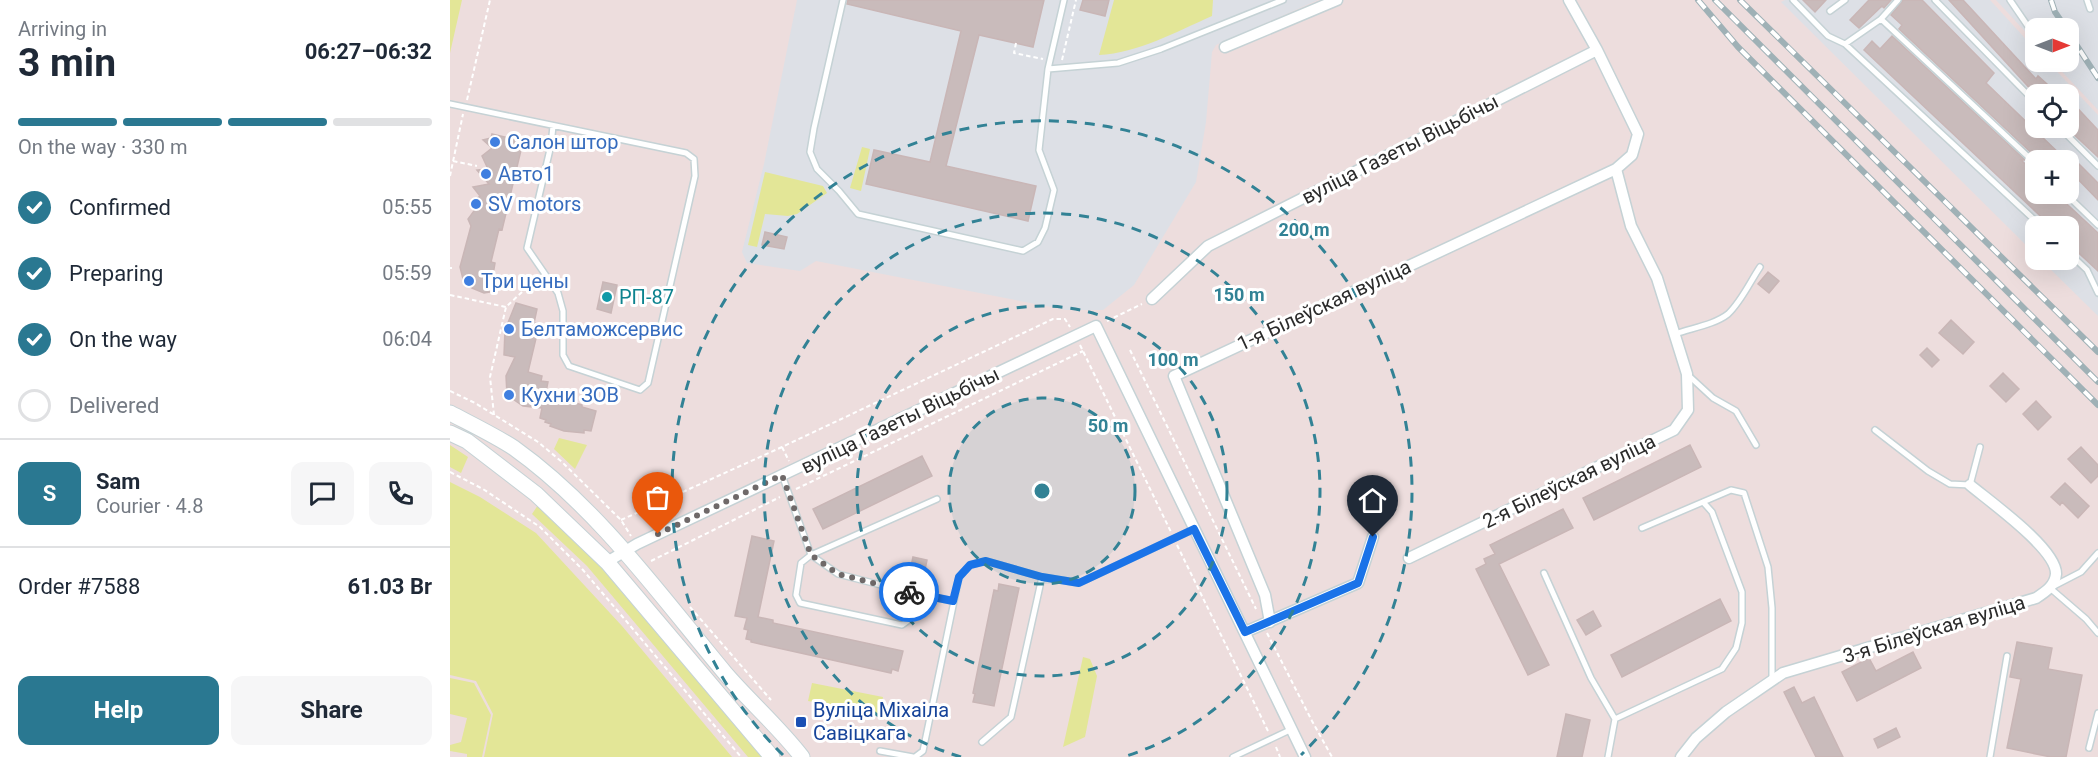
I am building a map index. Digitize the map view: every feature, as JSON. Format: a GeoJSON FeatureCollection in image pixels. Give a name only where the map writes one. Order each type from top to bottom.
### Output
{"type":"FeatureCollection","features":[{"type":"Feature","properties":{"kind":"main road"},"geometry":{"type":"LineString","coordinates":[[450,413],[512,447],[580,503],[736,686],[787,738],[802,757]]}},
{"type":"Feature","properties":{"kind":"main road"},"geometry":{"type":"LineString","coordinates":[[450,434],[467,441],[537,494],[607,562],[772,757]]}},
{"type":"Feature","properties":{"kind":"street"},"geometry":{"type":"LineString","coordinates":[[1225,47],[1337,0]]}},
{"type":"Feature","properties":{"kind":"street"},"geometry":{"type":"LineString","coordinates":[[1569,0],[1597,50],[1638,134],[1632,155],[1616,169]]}},
{"type":"Feature","properties":{"kind":"street","name":"вуліца Газеты Віцьбічы"},"geometry":{"type":"LineString","coordinates":[[1152,298],[1208,246],[1597,50]]}},
{"type":"Feature","properties":{"kind":"street","name":"2-я Білеўская вуліца"},"geometry":{"type":"LineString","coordinates":[[1409,558],[1674,430],[1688,410],[1687,374],[1657,278],[1631,226],[1616,169]]}},
{"type":"Feature","properties":{"kind":"street","name":"1-я Білеўская вуліца"},"geometry":{"type":"LineString","coordinates":[[1266,623],[1265,595],[1174,376],[1616,169]]}},
{"type":"Feature","properties":{"kind":"street"},"geometry":{"type":"LineString","coordinates":[[1096,326],[1305,757]]}},
{"type":"Feature","properties":{"kind":"street","name":"вуліца Газеты Віцьбічы"},"geometry":{"type":"LineString","coordinates":[[607,562],[782,475],[1096,326]]}},
{"type":"Feature","properties":{"kind":"street","name":"3-я Білеўская вуліца"},"geometry":{"type":"LineString","coordinates":[[1682,757],[1696,738],[1726,712],[1783,673],[2036,598],[2050,588],[2056,574],[2053,560],[2040,544],[1970,485]]}},
{"type":"Feature","properties":{"kind":"street"},"geometry":{"type":"LineString","coordinates":[[1245,632],[1358,583],[1373,537]]}},
{"type":"Feature","properties":{"kind":"lane"},"geometry":{"type":"LineString","coordinates":[[843,0],[810,152],[817,169],[858,214],[1023,251],[1038,242],[1045,228],[1054,190],[1039,150],[1048,69],[1064,0]]}},
{"type":"Feature","properties":{"kind":"lane"},"geometry":{"type":"LineString","coordinates":[[1048,69],[1118,63],[1161,49],[1283,0]]}},
{"type":"Feature","properties":{"kind":"lane"},"geometry":{"type":"LineString","coordinates":[[1792,0],[1828,36],[1845,44],[2030,216]]}},
{"type":"Feature","properties":{"kind":"lane"},"geometry":{"type":"LineString","coordinates":[[1830,11],[1845,0]]}},
{"type":"Feature","properties":{"kind":"lane"},"geometry":{"type":"LineString","coordinates":[[1845,44],[1881,19],[1898,0]]}},
{"type":"Feature","properties":{"kind":"lane"},"geometry":{"type":"LineString","coordinates":[[1935,0],[2025,92]]}},
{"type":"Feature","properties":{"kind":"lane"},"geometry":{"type":"LineString","coordinates":[[2010,0],[2025,22]]}},
{"type":"Feature","properties":{"kind":"lane"},"geometry":{"type":"LineString","coordinates":[[2087,0],[2090,9]]}},
{"type":"Feature","properties":{"kind":"lane"},"geometry":{"type":"LineString","coordinates":[[1881,19],[2025,154]]}},
{"type":"Feature","properties":{"kind":"lane"},"geometry":{"type":"LineString","coordinates":[[450,104],[686,153],[694,159],[695,176],[648,383],[640,390],[569,366],[563,355],[563,311],[558,293],[527,248],[551,145],[553,126]]}},
{"type":"Feature","properties":{"kind":"lane"},"geometry":{"type":"LineString","coordinates":[[2070,138],[2098,166]]}},
{"type":"Feature","properties":{"kind":"lane"},"geometry":{"type":"LineString","coordinates":[[2076,204],[2098,225]]}},
{"type":"Feature","properties":{"kind":"lane"},"geometry":{"type":"LineString","coordinates":[[2079,262],[2087,270],[2098,292]]}},
{"type":"Feature","properties":{"kind":"lane"},"geometry":{"type":"LineString","coordinates":[[1674,334],[1714,322],[1727,314],[1737,303],[1760,267]]}},
{"type":"Feature","properties":{"kind":"lane"},"geometry":{"type":"LineString","coordinates":[[1687,374],[1713,398],[1736,411],[1756,445]]}},
{"type":"Feature","properties":{"kind":"lane"},"geometry":{"type":"LineString","coordinates":[[1875,430],[1928,471],[1950,484],[1970,485],[1980,447]]}},
{"type":"Feature","properties":{"kind":"lane"},"geometry":{"type":"LineString","coordinates":[[782,475],[811,555],[838,574],[953,601]]}},
{"type":"Feature","properties":{"kind":"lane"},"geometry":{"type":"LineString","coordinates":[[1642,528],[1731,490],[1744,493],[1768,567],[1772,608],[1772,680]]}},
{"type":"Feature","properties":{"kind":"lane"},"geometry":{"type":"LineString","coordinates":[[916,594],[909,620],[902,625],[800,603],[796,595],[801,563],[811,555],[937,499]]}},
{"type":"Feature","properties":{"kind":"lane"},"geometry":{"type":"LineString","coordinates":[[1615,719],[1722,669],[1736,648],[1743,623],[1742,592],[1712,512],[1703,502]]}},
{"type":"Feature","properties":{"kind":"lane"},"geometry":{"type":"LineString","coordinates":[[880,751],[914,757],[923,751],[959,577],[970,565],[986,561],[1042,577],[1079,583],[1194,529]]}},
{"type":"Feature","properties":{"kind":"lane"},"geometry":{"type":"LineString","coordinates":[[2098,553],[2096,562],[2050,588],[2086,619],[2098,633]]}},
{"type":"Feature","properties":{"kind":"lane"},"geometry":{"type":"LineString","coordinates":[[1544,573],[1591,678],[1615,719],[1608,757]]}},
{"type":"Feature","properties":{"kind":"lane"},"geometry":{"type":"LineString","coordinates":[[982,742],[1011,717],[1042,577]]}},
{"type":"Feature","properties":{"kind":"lane"},"geometry":{"type":"LineString","coordinates":[[1990,757],[2007,656]]}},
{"type":"Feature","properties":{"kind":"lane"},"geometry":{"type":"LineString","coordinates":[[2089,748],[2098,713]]}},
{"type":"Feature","properties":{"kind":"lane"},"geometry":{"type":"LineString","coordinates":[[1233,757],[1292,729]]}},
{"type":"Feature","properties":{"kind":"lane"},"geometry":{"type":"LineString","coordinates":[[1247,750],[1250,757]]}},
{"type":"Feature","properties":{"kind":"path"},"geometry":{"type":"LineString","coordinates":[[450,176],[490,0]]}},
{"type":"Feature","properties":{"kind":"path"},"geometry":{"type":"LineString","coordinates":[[1016,43],[1014,53],[1061,63],[1076,0]]}},
{"type":"Feature","properties":{"kind":"path"},"geometry":{"type":"LineString","coordinates":[[453,161],[477,166]]}},
{"type":"Feature","properties":{"kind":"path"},"geometry":{"type":"LineString","coordinates":[[494,415],[490,377],[506,307],[543,272]]}},
{"type":"Feature","properties":{"kind":"path"},"geometry":{"type":"LineString","coordinates":[[450,296],[506,307]]}},
{"type":"Feature","properties":{"kind":"path"},"geometry":{"type":"LineString","coordinates":[[1096,326],[1152,298]]}},
{"type":"Feature","properties":{"kind":"path"},"geometry":{"type":"LineString","coordinates":[[621,520],[1053,319],[1065,319],[1076,336],[1280,757]]}},
{"type":"Feature","properties":{"kind":"path"},"geometry":{"type":"LineString","coordinates":[[1130,350],[1332,757]]}},
{"type":"Feature","properties":{"kind":"path"},"geometry":{"type":"LineString","coordinates":[[651,561],[1083,351]]}},
{"type":"Feature","properties":{"kind":"path"},"geometry":{"type":"LineString","coordinates":[[782,447],[789,460]]}},
{"type":"Feature","properties":{"kind":"path"},"geometry":{"type":"LineString","coordinates":[[450,472],[483,489],[540,527],[584,570],[741,757]]}},
{"type":"Feature","properties":{"kind":"path"},"geometry":{"type":"LineString","coordinates":[[800,481],[803,487]]}},
{"type":"Feature","properties":{"kind":"shaded area"},"geometry":{"type":"Polygon","coordinates":[[[797,0],[1318,0],[1216,45],[1212,52],[1206,122],[1196,182],[1134,285],[1103,310],[1066,310],[816,261],[800,271],[747,263],[742,252],[764,164],[797,0]]]}},
{"type":"Feature","properties":{"kind":"shaded area"},"geometry":{"type":"Polygon","coordinates":[[[1785,0],[1990,0],[2025,38],[2025,72],[2057,72],[2069,84],[2025,84],[2025,138],[2079,138],[2079,95],[2098,115],[2098,316],[2051,270],[2079,270],[2079,216],[2025,216],[2025,244],[1781,2],[1785,0]]]}},
{"type":"Feature","properties":{"kind":"shaded area"},"geometry":{"type":"Polygon","coordinates":[[[1996,0],[2098,0],[2098,110],[2079,90],[2079,84],[2074,84],[2062,72],[2079,72],[2079,18],[2025,18],[2025,31],[1996,0]]]}},
{"type":"Feature","properties":{"kind":"green space"},"geometry":{"type":"Polygon","coordinates":[[[450,0],[462,0],[450,53],[450,0]]]}},
{"type":"Feature","properties":{"kind":"green space"},"geometry":{"type":"Polygon","coordinates":[[[1114,0],[1213,0],[1212,16],[1142,46],[1099,55],[1114,0]]]}},
{"type":"Feature","properties":{"kind":"green space"},"geometry":{"type":"Polygon","coordinates":[[[862,147],[870,149],[861,191],[850,188],[862,147]]]}},
{"type":"Feature","properties":{"kind":"green space"},"geometry":{"type":"Polygon","coordinates":[[[765,172],[823,186],[827,193],[797,214],[788,216],[765,214],[757,247],[748,245],[765,172]]]}},
{"type":"Feature","properties":{"kind":"green space"},"geometry":{"type":"Polygon","coordinates":[[[559,438],[587,445],[575,469],[554,449],[559,438]]]}},
{"type":"Feature","properties":{"kind":"green space"},"geometry":{"type":"Polygon","coordinates":[[[450,445],[468,457],[461,473],[450,467],[450,445]]]}},
{"type":"Feature","properties":{"kind":"green space"},"geometry":{"type":"Polygon","coordinates":[[[450,482],[480,497],[536,533],[622,626],[732,757],[484,757],[493,714],[476,681],[450,675],[450,482]]]}},
{"type":"Feature","properties":{"kind":"green space"},"geometry":{"type":"Polygon","coordinates":[[[538,505],[596,558],[763,757],[748,757],[587,566],[532,514],[538,505]]]}},
{"type":"Feature","properties":{"kind":"green space"},"geometry":{"type":"Polygon","coordinates":[[[1083,657],[1090,659],[1097,676],[1085,737],[1063,747],[1083,657]]]}},
{"type":"Feature","properties":{"kind":"green space"},"geometry":{"type":"Polygon","coordinates":[[[450,678],[474,683],[491,715],[482,757],[467,757],[467,754],[450,751],[450,745],[461,742],[467,718],[450,714],[450,678]]]}},
{"type":"Feature","properties":{"kind":"green space"},"geometry":{"type":"Polygon","coordinates":[[[812,683],[883,697],[880,715],[808,701],[812,683]]]}},
{"type":"Feature","properties":{"kind":"building"},"geometry":{"type":"Polygon","coordinates":[[[848,0],[1044,0],[1033,47],[979,35],[946,166],[1036,186],[1028,221],[866,184],[874,150],[930,162],[961,31],[847,4],[848,0]]]}},
{"type":"Feature","properties":{"kind":"building"},"geometry":{"type":"Polygon","coordinates":[[[1083,0],[1109,0],[1105,16],[1080,10],[1083,0]]]}},
{"type":"Feature","properties":{"kind":"building"},"geometry":{"type":"Polygon","coordinates":[[[1803,0],[1826,0],[1815,12],[1803,0]]]}},
{"type":"Feature","properties":{"kind":"building"},"geometry":{"type":"Polygon","coordinates":[[[1869,0],[1891,0],[1859,28],[1850,20],[1869,0]]]}},
{"type":"Feature","properties":{"kind":"building"},"geometry":{"type":"Polygon","coordinates":[[[1903,0],[1922,0],[1994,73],[1986,83],[2025,121],[2025,138],[2043,138],[2056,150],[2028,150],[1899,29],[1902,25],[1891,15],[1903,0]]]}},
{"type":"Feature","properties":{"kind":"building"},"geometry":{"type":"Polygon","coordinates":[[[1949,0],[1963,0],[2025,67],[2025,72],[2030,72],[2036,79],[2038,76],[2047,84],[2026,84],[1949,0]]]}},
{"type":"Feature","properties":{"kind":"building"},"geometry":{"type":"Polygon","coordinates":[[[1892,36],[2025,160],[2021,160],[2025,164],[2025,202],[1864,50],[1872,41],[1880,49],[1892,36]]]}},
{"type":"Feature","properties":{"kind":"building"},"geometry":{"type":"Polygon","coordinates":[[[2079,110],[2098,130],[2098,157],[2078,138],[2079,110]]]}},
{"type":"Feature","properties":{"kind":"building"},"geometry":{"type":"Polygon","coordinates":[[[492,134],[518,140],[518,144],[522,146],[502,230],[499,229],[491,262],[495,263],[493,275],[504,278],[502,288],[484,293],[467,284],[460,267],[471,226],[468,219],[474,211],[471,203],[480,196],[473,187],[489,184],[477,170],[488,169],[482,156],[492,148],[483,140],[491,138],[492,134]]]}},
{"type":"Feature","properties":{"kind":"building"},"geometry":{"type":"Polygon","coordinates":[[[2079,164],[2098,183],[2098,200],[2079,180],[2079,164]]]}},
{"type":"Feature","properties":{"kind":"building"},"geometry":{"type":"Polygon","coordinates":[[[2028,204],[2067,204],[2098,233],[2098,271],[2079,253],[2079,216],[2040,216],[2028,204]]]}},
{"type":"Feature","properties":{"kind":"building"},"geometry":{"type":"Polygon","coordinates":[[[765,232],[787,237],[784,249],[762,245],[765,232]]]}},
{"type":"Feature","properties":{"kind":"building"},"geometry":{"type":"Polygon","coordinates":[[[1768,272],[1779,281],[1769,293],[1758,284],[1768,272]]]}},
{"type":"Feature","properties":{"kind":"building","name":"РП-87"},"geometry":{"type":"Polygon","coordinates":[[[603,282],[617,285],[611,313],[597,309],[603,282]]]}},
{"type":"Feature","properties":{"kind":"building"},"geometry":{"type":"Polygon","coordinates":[[[516,303],[537,309],[534,323],[537,323],[535,329],[538,330],[528,372],[542,376],[541,381],[548,382],[546,392],[576,400],[576,403],[582,407],[596,411],[591,431],[584,430],[584,433],[564,431],[550,426],[551,424],[545,422],[546,420],[540,418],[542,408],[523,406],[507,395],[506,376],[515,357],[504,355],[505,330],[516,303]]]}},
{"type":"Feature","properties":{"kind":"building"},"geometry":{"type":"Polygon","coordinates":[[[1951,320],[1974,342],[1963,354],[1939,333],[1951,320]]]}},
{"type":"Feature","properties":{"kind":"building"},"geometry":{"type":"Polygon","coordinates":[[[1927,348],[1939,360],[1932,367],[1920,355],[1927,348]]]}},
{"type":"Feature","properties":{"kind":"building"},"geometry":{"type":"Polygon","coordinates":[[[2003,373],[2019,389],[2006,402],[1990,386],[2003,373]]]}},
{"type":"Feature","properties":{"kind":"building"},"geometry":{"type":"Polygon","coordinates":[[[2036,401],[2051,417],[2038,430],[2023,414],[2036,401]]]}},
{"type":"Feature","properties":{"kind":"building"},"geometry":{"type":"Polygon","coordinates":[[[1690,445],[1701,467],[1594,520],[1583,498],[1690,445]]]}},
{"type":"Feature","properties":{"kind":"building"},"geometry":{"type":"Polygon","coordinates":[[[2081,447],[2098,465],[2098,476],[2091,483],[2068,459],[2081,447]]]}},
{"type":"Feature","properties":{"kind":"building"},"geometry":{"type":"Polygon","coordinates":[[[922,456],[932,476],[823,529],[813,509],[922,456]]]}},
{"type":"Feature","properties":{"kind":"building"},"geometry":{"type":"Polygon","coordinates":[[[2065,483],[2089,506],[2078,518],[2062,502],[2060,505],[2051,497],[2065,483]]]}},
{"type":"Feature","properties":{"kind":"building"},"geometry":{"type":"Polygon","coordinates":[[[1563,509],[1573,528],[1499,564],[1549,665],[1528,675],[1476,569],[1486,564],[1484,559],[1495,554],[1490,545],[1563,509]]]}},
{"type":"Feature","properties":{"kind":"building"},"geometry":{"type":"Polygon","coordinates":[[[752,536],[774,541],[758,617],[773,620],[773,623],[903,651],[898,671],[892,669],[891,673],[746,639],[748,630],[744,629],[747,618],[735,616],[752,536]]]}},
{"type":"Feature","properties":{"kind":"building"},"geometry":{"type":"Polygon","coordinates":[[[913,557],[927,560],[923,579],[909,576],[913,557]]]}},
{"type":"Feature","properties":{"kind":"building"},"geometry":{"type":"Polygon","coordinates":[[[999,584],[1019,588],[994,706],[973,702],[975,694],[973,693],[994,590],[998,591],[999,584]]]}},
{"type":"Feature","properties":{"kind":"building"},"geometry":{"type":"Polygon","coordinates":[[[1720,599],[1731,621],[1622,677],[1611,655],[1720,599]]]}},
{"type":"Feature","properties":{"kind":"building"},"geometry":{"type":"Polygon","coordinates":[[[1593,611],[1601,626],[1586,635],[1577,620],[1593,611]]]}},
{"type":"Feature","properties":{"kind":"building"},"geometry":{"type":"Polygon","coordinates":[[[2017,642],[2052,648],[2048,669],[2082,675],[2066,757],[2051,757],[2007,748],[2021,679],[2010,677],[2017,642]]]}},
{"type":"Feature","properties":{"kind":"building"},"geometry":{"type":"Polygon","coordinates":[[[1913,652],[1921,668],[1857,701],[1842,672],[1869,658],[1876,671],[1913,652]]]}},
{"type":"Feature","properties":{"kind":"building"},"geometry":{"type":"Polygon","coordinates":[[[1794,687],[1802,703],[1814,697],[1843,757],[1816,757],[1784,692],[1794,687]]]}},
{"type":"Feature","properties":{"kind":"building"},"geometry":{"type":"Polygon","coordinates":[[[1566,714],[1590,720],[1582,757],[1557,757],[1566,714]]]}},
{"type":"Feature","properties":{"kind":"building"},"geometry":{"type":"Polygon","coordinates":[[[1896,728],[1900,737],[1878,748],[1874,739],[1896,728]]]}},
{"type":"Feature","properties":{"kind":"railway"},"geometry":{"type":"LineString","coordinates":[[1698,0],[1738,47],[2098,405]]}},
{"type":"Feature","properties":{"kind":"railway"},"geometry":{"type":"LineString","coordinates":[[1715,0],[2098,382]]}},
{"type":"Feature","properties":{"kind":"railway"},"geometry":{"type":"LineString","coordinates":[[1740,0],[2098,352]]}},
{"type":"Feature","properties":{"kind":"railway"},"geometry":{"type":"LineString","coordinates":[[2051,0],[2059,18]]}},
{"type":"Feature","properties":{"kind":"railway"},"geometry":{"type":"LineString","coordinates":[[2079,49],[2098,78]]}},
{"type":"Feature","properties":{"kind":"way so far"},"geometry":{"type":"LineString","coordinates":[[658,534],[782,475],[811,555],[838,574],[909,592]]}},
{"type":"Feature","properties":{"kind":"place","name":"Салон штор"},"geometry":{"type":"Point","coordinates":[495,142]}},
{"type":"Feature","properties":{"kind":"place","name":"Авто1"},"geometry":{"type":"Point","coordinates":[486,174]}},
{"type":"Feature","properties":{"kind":"place","name":"SV motors"},"geometry":{"type":"Point","coordinates":[476,204]}},
{"type":"Feature","properties":{"kind":"place","name":"Три цены"},"geometry":{"type":"Point","coordinates":[469,281]}},
{"type":"Feature","properties":{"kind":"place","name":"РП-87"},"geometry":{"type":"Point","coordinates":[607,297]}},
{"type":"Feature","properties":{"kind":"place","name":"Белтаможсервис"},"geometry":{"type":"Point","coordinates":[509,329]}},
{"type":"Feature","properties":{"kind":"place","name":"Кухни ЗОВ"},"geometry":{"type":"Point","coordinates":[509,395]}},
{"type":"Feature","properties":{"kind":"place","name":"Вуліца Міхаіла Савіцкага"},"geometry":{"type":"Point","coordinates":[801,722]}},
{"type":"Feature","properties":{"kind":"route"},"geometry":{"type":"LineString","coordinates":[[909,592],[953,601],[959,577],[970,565],[986,561],[1042,577],[1079,583],[1194,529],[1245,632],[1358,583],[1373,537]]}}]}
